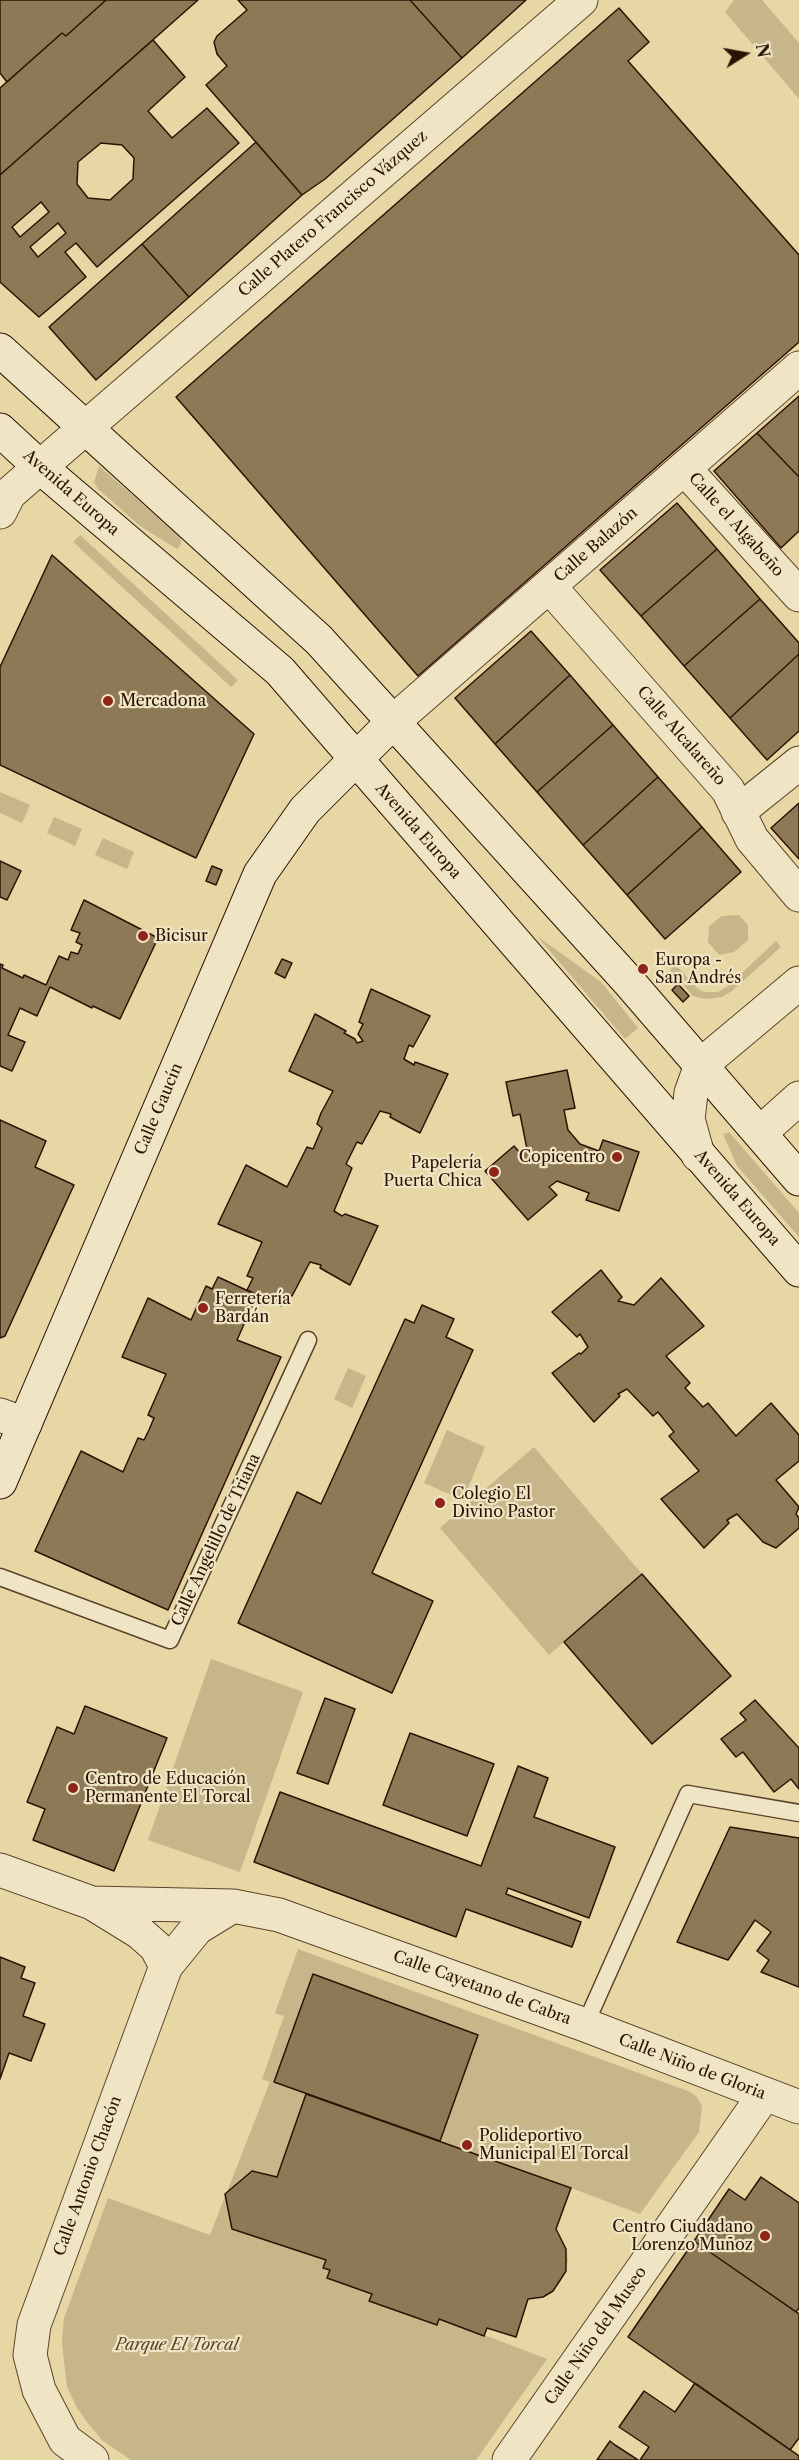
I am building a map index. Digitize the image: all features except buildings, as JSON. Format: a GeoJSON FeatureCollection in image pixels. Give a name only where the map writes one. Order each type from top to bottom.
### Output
{"type":"FeatureCollection","features":[{"type":"Feature","properties":{"kind":"street","name":"Calle Platero Francisco Vázquez"},"geometry":{"type":"LineString","coordinates":[[0,512],[9,494],[581,0]]}},
{"type":"Feature","properties":{"kind":"street"},"geometry":{"type":"LineString","coordinates":[[0,350],[319,640],[701,1065],[799,1179]]}},
{"type":"Feature","properties":{"kind":"street","name":"Calle Balazón"},"geometry":{"type":"LineString","coordinates":[[355,759],[394,722],[799,368]]}},
{"type":"Feature","properties":{"kind":"street","name":"Avenida Europa"},"geometry":{"type":"LineString","coordinates":[[0,430],[40,467],[280,671],[799,1270]]}},
{"type":"Feature","properties":{"kind":"street","name":"Calle el Algabeño"},"geometry":{"type":"LineString","coordinates":[[684,468],[795,583]]}},
{"type":"Feature","properties":{"kind":"street","name":"Calle Alcalareño"},"geometry":{"type":"LineString","coordinates":[[549,586],[728,790],[752,839],[799,895]]}},
{"type":"Feature","properties":{"kind":"street","name":"Calle Gaucín"},"geometry":{"type":"LineString","coordinates":[[0,1482],[12,1419],[260,874],[306,810],[355,759]]}},
{"type":"Feature","properties":{"kind":"street"},"geometry":{"type":"LineString","coordinates":[[738,812],[799,763]]}},
{"type":"Feature","properties":{"kind":"street"},"geometry":{"type":"LineString","coordinates":[[698,1155],[688,1119],[691,1093],[701,1065],[799,983]]}},
{"type":"Feature","properties":{"kind":"street"},"geometry":{"type":"LineString","coordinates":[[760,1133],[799,1098]]}},
{"type":"Feature","properties":{"kind":"street","name":"Calle Cayetano de Cabra"},"geometry":{"type":"LineString","coordinates":[[0,1870],[92,1903],[139,1932],[156,1947],[166,1966]]}},
{"type":"Feature","properties":{"kind":"street","name":"Calle Cayetano de Cabra"},"geometry":{"type":"LineString","coordinates":[[92,1903],[232,1906],[279,1915],[585,2025]]}},
{"type":"Feature","properties":{"kind":"street","name":"Calle Antonio Chacón"},"geometry":{"type":"LineString","coordinates":[[92,2460],[65,2440],[39,2390],[30,2355],[34,2325],[166,1966],[197,1928],[232,1906]]}},
{"type":"Feature","properties":{"kind":"street","name":"Calle Niño de Gloria"},"geometry":{"type":"LineString","coordinates":[[585,2025],[799,2107]]}},
{"type":"Feature","properties":{"kind":"street","name":"Calle Niño del Museo"},"geometry":{"type":"LineString","coordinates":[[510,2460],[764,2095]]}},
{"type":"Feature","properties":{"kind":"lane","name":"Calle Angelillo de Triana"},"geometry":{"type":"LineString","coordinates":[[0,1577],[170,1640],[308,1340]]}},
{"type":"Feature","properties":{"kind":"lane","name":"Calle Cayetano de Cabra"},"geometry":{"type":"LineString","coordinates":[[585,2025],[688,1794],[799,1813]]}},
{"type":"Feature","properties":{"kind":"green space"},"geometry":{"type":"Polygon","coordinates":[[[734,0],[762,0],[799,43],[799,99],[725,12],[734,0]]]}},
{"type":"Feature","properties":{"kind":"green space"},"geometry":{"type":"Polygon","coordinates":[[[99,466],[181,537],[181,545],[177,549],[140,526],[98,489],[94,482],[99,466]]]}},
{"type":"Feature","properties":{"kind":"green space"},"geometry":{"type":"Polygon","coordinates":[[[80,535],[238,680],[231,687],[73,542],[80,535]]]}},
{"type":"Feature","properties":{"kind":"green space"},"geometry":{"type":"Polygon","coordinates":[[[0,792],[30,805],[22,823],[0,813],[0,792]]]}},
{"type":"Feature","properties":{"kind":"green space"},"geometry":{"type":"Polygon","coordinates":[[[54,817],[82,829],[75,846],[47,833],[54,817]]]}},
{"type":"Feature","properties":{"kind":"green space"},"geometry":{"type":"Polygon","coordinates":[[[103,838],[134,852],[127,869],[95,855],[103,838]]]}},
{"type":"Feature","properties":{"kind":"green space"},"geometry":{"type":"Polygon","coordinates":[[[739,915],[748,925],[748,940],[734,952],[719,955],[708,942],[709,926],[722,916],[739,915]]]}},
{"type":"Feature","properties":{"kind":"green space"},"geometry":{"type":"Polygon","coordinates":[[[537,936],[601,982],[638,1028],[625,1039],[537,936]]]}},
{"type":"Feature","properties":{"kind":"green space"},"geometry":{"type":"Polygon","coordinates":[[[776,941],[781,947],[732,991],[722,997],[706,999],[693,996],[670,970],[675,964],[698,989],[704,992],[718,992],[727,987],[776,941]]]}},
{"type":"Feature","properties":{"kind":"green space"},"geometry":{"type":"Polygon","coordinates":[[[729,1132],[799,1213],[799,1237],[737,1166],[723,1134],[729,1132]]]}},
{"type":"Feature","properties":{"kind":"green space"},"geometry":{"type":"Polygon","coordinates":[[[348,1368],[366,1376],[352,1408],[334,1399],[348,1368]]]}},
{"type":"Feature","properties":{"kind":"green space"},"geometry":{"type":"Polygon","coordinates":[[[447,1430],[485,1447],[463,1500],[424,1483],[447,1430]]]}},
{"type":"Feature","properties":{"kind":"green space"},"geometry":{"type":"Polygon","coordinates":[[[534,1447],[642,1574],[549,1655],[440,1528],[534,1447]]]}},
{"type":"Feature","properties":{"kind":"green space"},"geometry":{"type":"Polygon","coordinates":[[[211,1659],[303,1692],[240,1872],[148,1840],[211,1659]]]}},
{"type":"Feature","properties":{"kind":"green space","name":"Parque El Torcal"},"geometry":{"type":"Polygon","coordinates":[[[298,1949],[688,2091],[696,2096],[702,2106],[699,2132],[640,2214],[571,2188],[556,2229],[566,2249],[568,2260],[561,2281],[543,2297],[528,2299],[516,2337],[487,2328],[484,2335],[547,2359],[476,2460],[131,2460],[103,2441],[77,2408],[67,2387],[62,2343],[64,2318],[108,2198],[210,2235],[270,2082],[262,2079],[284,2016],[275,2013],[298,1949]]]}},
{"type":"Feature","properties":{"kind":"place","name":"Mercadona"},"geometry":{"type":"Point","coordinates":[108,701]}},
{"type":"Feature","properties":{"kind":"place","name":"Bicisur"},"geometry":{"type":"Point","coordinates":[143,936]}},
{"type":"Feature","properties":{"kind":"place","name":"Europa - San Andrés"},"geometry":{"type":"Point","coordinates":[643,969]}},
{"type":"Feature","properties":{"kind":"place","name":"Copicentro"},"geometry":{"type":"Point","coordinates":[617,1157]}},
{"type":"Feature","properties":{"kind":"place","name":"Papelería Puerta Chica"},"geometry":{"type":"Point","coordinates":[494,1172]}},
{"type":"Feature","properties":{"kind":"place","name":"Ferretería Bardán"},"geometry":{"type":"Point","coordinates":[203,1308]}},
{"type":"Feature","properties":{"kind":"place","name":"Colegio El Divino Pastor"},"geometry":{"type":"Point","coordinates":[440,1503]}},
{"type":"Feature","properties":{"kind":"place","name":"Centro de Educación Permanente El Torcal"},"geometry":{"type":"Point","coordinates":[73,1788]}},
{"type":"Feature","properties":{"kind":"place","name":"Polideportivo Municipal El Torcal"},"geometry":{"type":"Point","coordinates":[467,2145]}},
{"type":"Feature","properties":{"kind":"place","name":"Centro Ciudadano Lorenzo Muñoz"},"geometry":{"type":"Point","coordinates":[765,2236]}}]}
